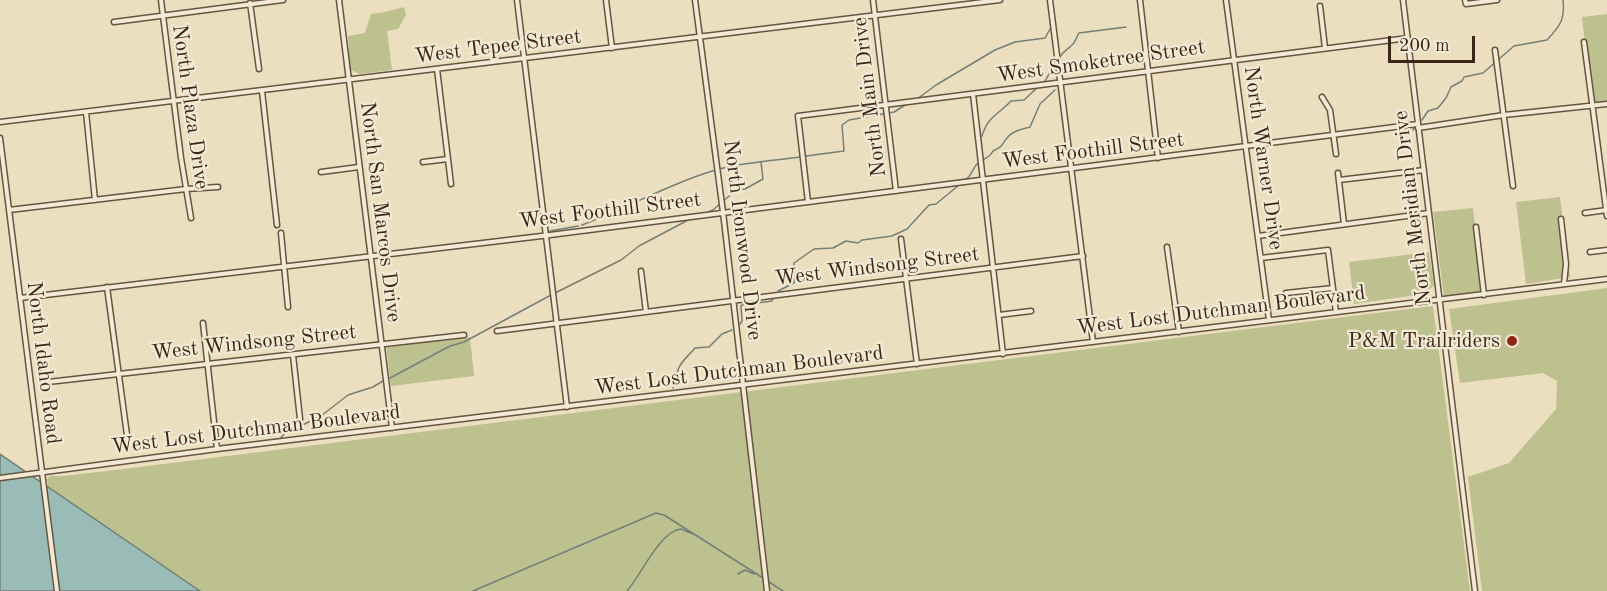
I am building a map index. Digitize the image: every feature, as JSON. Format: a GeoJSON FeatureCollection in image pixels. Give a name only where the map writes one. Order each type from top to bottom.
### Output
{"type":"FeatureCollection","features":[{"type":"Feature","properties":{"kind":"street","name":"North Plaza Drive"},"geometry":{"type":"LineString","coordinates":[[161,0],[173,101],[191,218]]}},
{"type":"Feature","properties":{"kind":"street"},"geometry":{"type":"LineString","coordinates":[[114,22],[283,0]]}},
{"type":"Feature","properties":{"kind":"street","name":"North San Marcos Drive"},"geometry":{"type":"LineString","coordinates":[[339,0],[392,428]]}},
{"type":"Feature","properties":{"kind":"street"},"geometry":{"type":"LineString","coordinates":[[517,0],[567,407]]}},
{"type":"Feature","properties":{"kind":"street"},"geometry":{"type":"LineString","coordinates":[[606,0],[612,48]]}},
{"type":"Feature","properties":{"kind":"street","name":"North Ironwood Drive"},"geometry":{"type":"LineString","coordinates":[[695,0],[734,300],[767,591]]}},
{"type":"Feature","properties":{"kind":"street","name":"North Main Drive"},"geometry":{"type":"LineString","coordinates":[[873,0],[896,191]]}},
{"type":"Feature","properties":{"kind":"street","name":"West Tepee Street"},"geometry":{"type":"LineString","coordinates":[[0,122],[1000,0]]}},
{"type":"Feature","properties":{"kind":"street"},"geometry":{"type":"LineString","coordinates":[[1050,0],[1093,342]]}},
{"type":"Feature","properties":{"kind":"street"},"geometry":{"type":"LineString","coordinates":[[1140,0],[1158,158]]}},
{"type":"Feature","properties":{"kind":"street","name":"North Warner Drive"},"geometry":{"type":"LineString","coordinates":[[1226,0],[1269,320]]}},
{"type":"Feature","properties":{"kind":"street","name":"North Meridian Drive"},"geometry":{"type":"LineString","coordinates":[[1403,0],[1475,591]]}},
{"type":"Feature","properties":{"kind":"street"},"geometry":{"type":"LineString","coordinates":[[1465,2],[1497,0]]}},
{"type":"Feature","properties":{"kind":"street"},"geometry":{"type":"LineString","coordinates":[[250,3],[259,69]]}},
{"type":"Feature","properties":{"kind":"street"},"geometry":{"type":"LineString","coordinates":[[1320,6],[1325,48]]}},
{"type":"Feature","properties":{"kind":"street","name":"West Smoketree Street"},"geometry":{"type":"LineString","coordinates":[[808,202],[798,116],[1408,38]]}},
{"type":"Feature","properties":{"kind":"street"},"geometry":{"type":"LineString","coordinates":[[1584,42],[1607,216]]}},
{"type":"Feature","properties":{"kind":"street"},"geometry":{"type":"LineString","coordinates":[[1495,50],[1513,186]]}},
{"type":"Feature","properties":{"kind":"street"},"geometry":{"type":"LineString","coordinates":[[437,69],[451,184]]}},
{"type":"Feature","properties":{"kind":"street"},"geometry":{"type":"LineString","coordinates":[[262,91],[277,225]]}},
{"type":"Feature","properties":{"kind":"street"},"geometry":{"type":"LineString","coordinates":[[973,94],[1003,354]]}},
{"type":"Feature","properties":{"kind":"street"},"geometry":{"type":"LineString","coordinates":[[1322,97],[1330,110],[1336,154]]}},
{"type":"Feature","properties":{"kind":"street","name":"West Foothill Street"},"geometry":{"type":"LineString","coordinates":[[20,298],[1607,104]]}},
{"type":"Feature","properties":{"kind":"street"},"geometry":{"type":"LineString","coordinates":[[86,112],[96,200]]}},
{"type":"Feature","properties":{"kind":"street","name":"North Idaho Road"},"geometry":{"type":"LineString","coordinates":[[0,138],[57,591]]}},
{"type":"Feature","properties":{"kind":"street"},"geometry":{"type":"LineString","coordinates":[[423,162],[448,159]]}},
{"type":"Feature","properties":{"kind":"street"},"geometry":{"type":"LineString","coordinates":[[321,172],[359,167]]}},
{"type":"Feature","properties":{"kind":"street"},"geometry":{"type":"LineString","coordinates":[[1339,180],[1424,170]]}},
{"type":"Feature","properties":{"kind":"street"},"geometry":{"type":"LineString","coordinates":[[1338,173],[1344,224]]}},
{"type":"Feature","properties":{"kind":"street"},"geometry":{"type":"LineString","coordinates":[[9,210],[218,187]]}},
{"type":"Feature","properties":{"kind":"street"},"geometry":{"type":"LineString","coordinates":[[1585,213],[1607,210]]}},
{"type":"Feature","properties":{"kind":"street"},"geometry":{"type":"LineString","coordinates":[[1258,236],[1429,213]]}},
{"type":"Feature","properties":{"kind":"street"},"geometry":{"type":"LineString","coordinates":[[1561,219],[1566,264],[1564,284]]}},
{"type":"Feature","properties":{"kind":"street"},"geometry":{"type":"LineString","coordinates":[[1476,227],[1484,295]]}},
{"type":"Feature","properties":{"kind":"street"},"geometry":{"type":"LineString","coordinates":[[280,233],[288,307]]}},
{"type":"Feature","properties":{"kind":"street"},"geometry":{"type":"LineString","coordinates":[[901,239],[918,364]]}},
{"type":"Feature","properties":{"kind":"street"},"geometry":{"type":"LineString","coordinates":[[1167,247],[1179,332]]}},
{"type":"Feature","properties":{"kind":"street"},"geometry":{"type":"LineString","coordinates":[[1261,258],[1328,250],[1336,312]]}},
{"type":"Feature","properties":{"kind":"street"},"geometry":{"type":"LineString","coordinates":[[1590,252],[1607,250]]}},
{"type":"Feature","properties":{"kind":"street","name":"West Windsong Street"},"geometry":{"type":"LineString","coordinates":[[496,331],[1083,256]]}},
{"type":"Feature","properties":{"kind":"street"},"geometry":{"type":"LineString","coordinates":[[641,271],[646,312]]}},
{"type":"Feature","properties":{"kind":"street","name":"West Lost Dutchman Boulevard"},"geometry":{"type":"LineString","coordinates":[[0,478],[217,449],[1607,279]]}},
{"type":"Feature","properties":{"kind":"street"},"geometry":{"type":"LineString","coordinates":[[107,287],[127,435],[126,444]]}},
{"type":"Feature","properties":{"kind":"street"},"geometry":{"type":"LineString","coordinates":[[1286,293],[1333,288]]}},
{"type":"Feature","properties":{"kind":"street"},"geometry":{"type":"LineString","coordinates":[[999,315],[1031,311]]}},
{"type":"Feature","properties":{"kind":"street"},"geometry":{"type":"LineString","coordinates":[[203,323],[217,449]]}},
{"type":"Feature","properties":{"kind":"street","name":"West Windsong Street"},"geometry":{"type":"LineString","coordinates":[[48,382],[464,335]]}},
{"type":"Feature","properties":{"kind":"street"},"geometry":{"type":"LineString","coordinates":[[294,355],[300,419]]}},
{"type":"Feature","properties":{"kind":"green space"},"geometry":{"type":"Polygon","coordinates":[[[404,7],[406,15],[398,29],[387,31],[392,70],[360,74],[350,70],[348,36],[365,33],[371,14],[404,7]]]}},
{"type":"Feature","properties":{"kind":"green space"},"geometry":{"type":"Polygon","coordinates":[[[1607,14],[1607,102],[1592,103],[1582,17],[1607,14]]]}},
{"type":"Feature","properties":{"kind":"green space"},"geometry":{"type":"Polygon","coordinates":[[[1560,197],[1570,277],[1526,284],[1516,202],[1560,197]]]}},
{"type":"Feature","properties":{"kind":"green space"},"geometry":{"type":"Polygon","coordinates":[[[1473,208],[1483,291],[1444,296],[1433,212],[1473,208]]]}},
{"type":"Feature","properties":{"kind":"green space"},"geometry":{"type":"Polygon","coordinates":[[[1429,252],[1434,285],[1424,294],[1354,304],[1349,262],[1429,252]]]}},
{"type":"Feature","properties":{"kind":"green space"},"geometry":{"type":"Polygon","coordinates":[[[1607,288],[1607,591],[1482,591],[1468,477],[1509,463],[1556,409],[1557,381],[1543,373],[1460,383],[1449,309],[1607,288]]]}},
{"type":"Feature","properties":{"kind":"green space"},"geometry":{"type":"Polygon","coordinates":[[[1433,306],[1470,591],[63,591],[47,479],[50,476],[115,470],[1433,306]]]}},
{"type":"Feature","properties":{"kind":"green space"},"geometry":{"type":"Polygon","coordinates":[[[470,337],[474,376],[391,386],[386,346],[470,337]]]}},
{"type":"Feature","properties":{"kind":"water"},"geometry":{"type":"Polygon","coordinates":[[[0,454],[200,591],[0,591],[0,454]]]}},
{"type":"Feature","properties":{"kind":"waterway"},"geometry":{"type":"LineString","coordinates":[[1422,120],[1428,111],[1438,108],[1451,87],[1462,81],[1464,77],[1483,73],[1514,46],[1547,40],[1561,22],[1563,0]]}},
{"type":"Feature","properties":{"kind":"waterway"},"geometry":{"type":"LineString","coordinates":[[1059,59],[1073,44],[1079,33],[1126,27]]}},
{"type":"Feature","properties":{"kind":"waterway"},"geometry":{"type":"LineString","coordinates":[[917,99],[995,50],[1015,42],[1045,38],[1050,29]]}},
{"type":"Feature","properties":{"kind":"waterway"},"geometry":{"type":"LineString","coordinates":[[1044,83],[1057,66]]}},
{"type":"Feature","properties":{"kind":"waterway"},"geometry":{"type":"LineString","coordinates":[[982,136],[990,120],[1011,101],[1024,100],[1038,87]]}},
{"type":"Feature","properties":{"kind":"waterway"},"geometry":{"type":"LineString","coordinates":[[965,180],[977,164],[990,156],[1009,136],[1030,127],[1040,104],[1055,90]]}},
{"type":"Feature","properties":{"kind":"waterway"},"geometry":{"type":"LineString","coordinates":[[806,156],[844,151],[842,125],[849,120],[894,112],[907,104]]}},
{"type":"Feature","properties":{"kind":"waterway"},"geometry":{"type":"LineString","coordinates":[[582,225],[709,172],[742,164],[800,157]]}},
{"type":"Feature","properties":{"kind":"waterway"},"geometry":{"type":"LineString","coordinates":[[703,214],[713,210],[736,190],[745,189],[763,179],[761,162]]}},
{"type":"Feature","properties":{"kind":"waterway"},"geometry":{"type":"LineString","coordinates":[[778,291],[794,283],[794,263],[814,249],[833,248],[846,241],[858,243],[862,240],[892,236],[907,229],[929,205],[936,204],[959,185]]}},
{"type":"Feature","properties":{"kind":"waterway"},"geometry":{"type":"LineString","coordinates":[[555,293],[621,260],[639,246],[690,219]]}},
{"type":"Feature","properties":{"kind":"waterway"},"geometry":{"type":"LineString","coordinates":[[550,231],[578,226]]}},
{"type":"Feature","properties":{"kind":"waterway"},"geometry":{"type":"LineString","coordinates":[[390,378],[450,346],[464,342],[551,295]]}},
{"type":"Feature","properties":{"kind":"waterway"},"geometry":{"type":"LineString","coordinates":[[740,324],[742,305],[773,299]]}},
{"type":"Feature","properties":{"kind":"waterway"},"geometry":{"type":"LineString","coordinates":[[673,388],[680,366],[695,348],[709,347],[722,334],[732,330]]}},
{"type":"Feature","properties":{"kind":"waterway"},"geometry":{"type":"LineString","coordinates":[[280,439],[284,434],[321,416],[348,395],[373,387],[383,381]]}},
{"type":"Feature","properties":{"kind":"waterway"},"geometry":{"type":"LineString","coordinates":[[473,591],[656,513],[664,515],[763,578]]}},
{"type":"Feature","properties":{"kind":"waterway"},"geometry":{"type":"LineString","coordinates":[[627,591],[658,545],[666,537],[681,529],[693,534]]}},
{"type":"Feature","properties":{"kind":"waterway"},"geometry":{"type":"LineString","coordinates":[[738,574],[745,570],[754,574]]}},
{"type":"Feature","properties":{"kind":"waterway"},"geometry":{"type":"LineString","coordinates":[[769,582],[783,591]]}},
{"type":"Feature","properties":{"kind":"place","name":"P&M Trailriders"},"geometry":{"type":"Point","coordinates":[1512,341]}}]}
